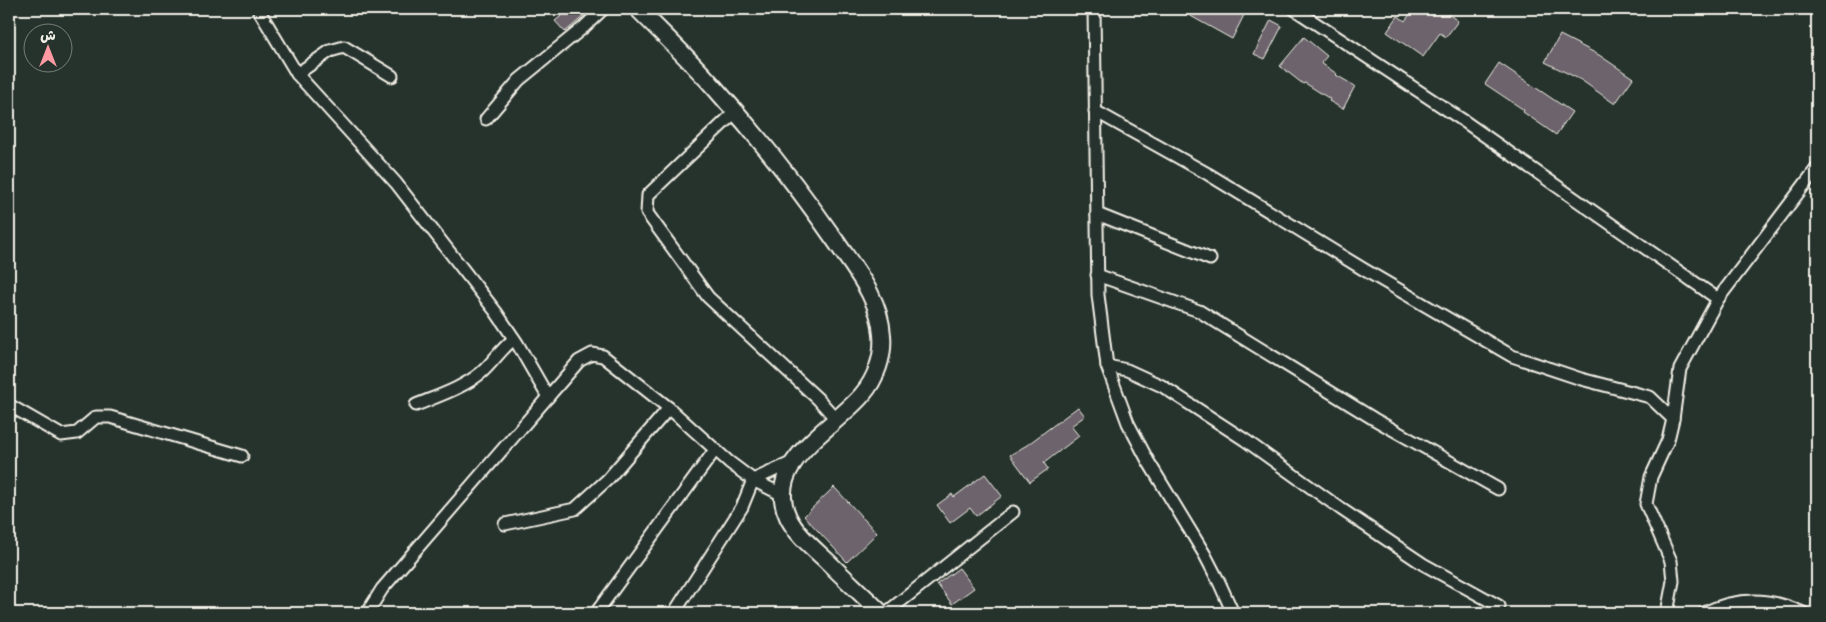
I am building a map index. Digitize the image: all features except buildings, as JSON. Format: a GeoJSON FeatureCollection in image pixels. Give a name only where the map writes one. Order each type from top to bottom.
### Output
{"type":"FeatureCollection","features":[{"type":"Feature","properties":{"kind":"street"},"geometry":{"type":"LineString","coordinates":[[258,9],[298,74],[396,182],[514,339],[548,397]]}},
{"type":"Feature","properties":{"kind":"street"},"geometry":{"type":"LineString","coordinates":[[486,120],[519,80],[604,9]]}},
{"type":"Feature","properties":{"kind":"street"},"geometry":{"type":"LineString","coordinates":[[638,9],[712,85],[765,146],[814,209],[862,280],[879,313],[883,348],[879,365],[871,382],[862,395],[793,462],[785,478],[781,494],[788,517],[801,537],[881,613]]}},
{"type":"Feature","properties":{"kind":"street"},"geometry":{"type":"LineString","coordinates":[[1094,9],[1098,295],[1107,366],[1128,423],[1148,461],[1205,555],[1233,613]]}},
{"type":"Feature","properties":{"kind":"street"},"geometry":{"type":"LineString","coordinates":[[1294,9],[1461,119],[1718,299]]}},
{"type":"Feature","properties":{"kind":"street"},"geometry":{"type":"LineString","coordinates":[[298,74],[330,51],[344,47],[392,76]]}},
{"type":"Feature","properties":{"kind":"street"},"geometry":{"type":"LineString","coordinates":[[1095,111],[1208,174],[1362,268],[1512,356],[1581,379],[1650,397],[1672,419]]}},
{"type":"Feature","properties":{"kind":"street"},"geometry":{"type":"LineString","coordinates":[[735,112],[648,195],[647,213],[708,297],[785,368],[836,419]]}},
{"type":"Feature","properties":{"kind":"street"},"geometry":{"type":"LineString","coordinates":[[1666,613],[1673,581],[1671,561],[1646,504],[1651,477],[1668,440],[1680,369],[1718,299],[1817,168]]}},
{"type":"Feature","properties":{"kind":"street"},"geometry":{"type":"LineString","coordinates":[[1097,214],[1210,259]]}},
{"type":"Feature","properties":{"kind":"street"},"geometry":{"type":"LineString","coordinates":[[1098,275],[1199,311],[1374,419],[1498,489]]}},
{"type":"Feature","properties":{"kind":"street"},"geometry":{"type":"LineString","coordinates":[[416,405],[451,391],[481,372],[501,349],[514,339]]}},
{"type":"Feature","properties":{"kind":"street"},"geometry":{"type":"LineString","coordinates":[[367,613],[382,589],[579,361],[592,354],[603,356],[616,364],[669,408],[715,450],[753,480],[781,494]]}},
{"type":"Feature","properties":{"kind":"street"},"geometry":{"type":"LineString","coordinates":[[1107,366],[1127,370],[1162,386],[1246,440],[1341,509],[1423,564],[1499,606]]}},
{"type":"Feature","properties":{"kind":"street"},"geometry":{"type":"LineString","coordinates":[[9,405],[61,435],[77,433],[96,416],[110,417],[242,456]]}},
{"type":"Feature","properties":{"kind":"street"},"geometry":{"type":"LineString","coordinates":[[505,524],[575,509],[608,479],[669,408]]}},
{"type":"Feature","properties":{"kind":"street"},"geometry":{"type":"LineString","coordinates":[[596,613],[715,450]]}},
{"type":"Feature","properties":{"kind":"street"},"geometry":{"type":"LineString","coordinates":[[674,613],[742,507],[753,480],[793,462]]}},
{"type":"Feature","properties":{"kind":"street"},"geometry":{"type":"LineString","coordinates":[[886,613],[1013,512]]}},
{"type":"Feature","properties":{"kind":"street"},"geometry":{"type":"LineString","coordinates":[[1704,613],[1721,605],[1742,600],[1762,600],[1803,613]]}}]}
